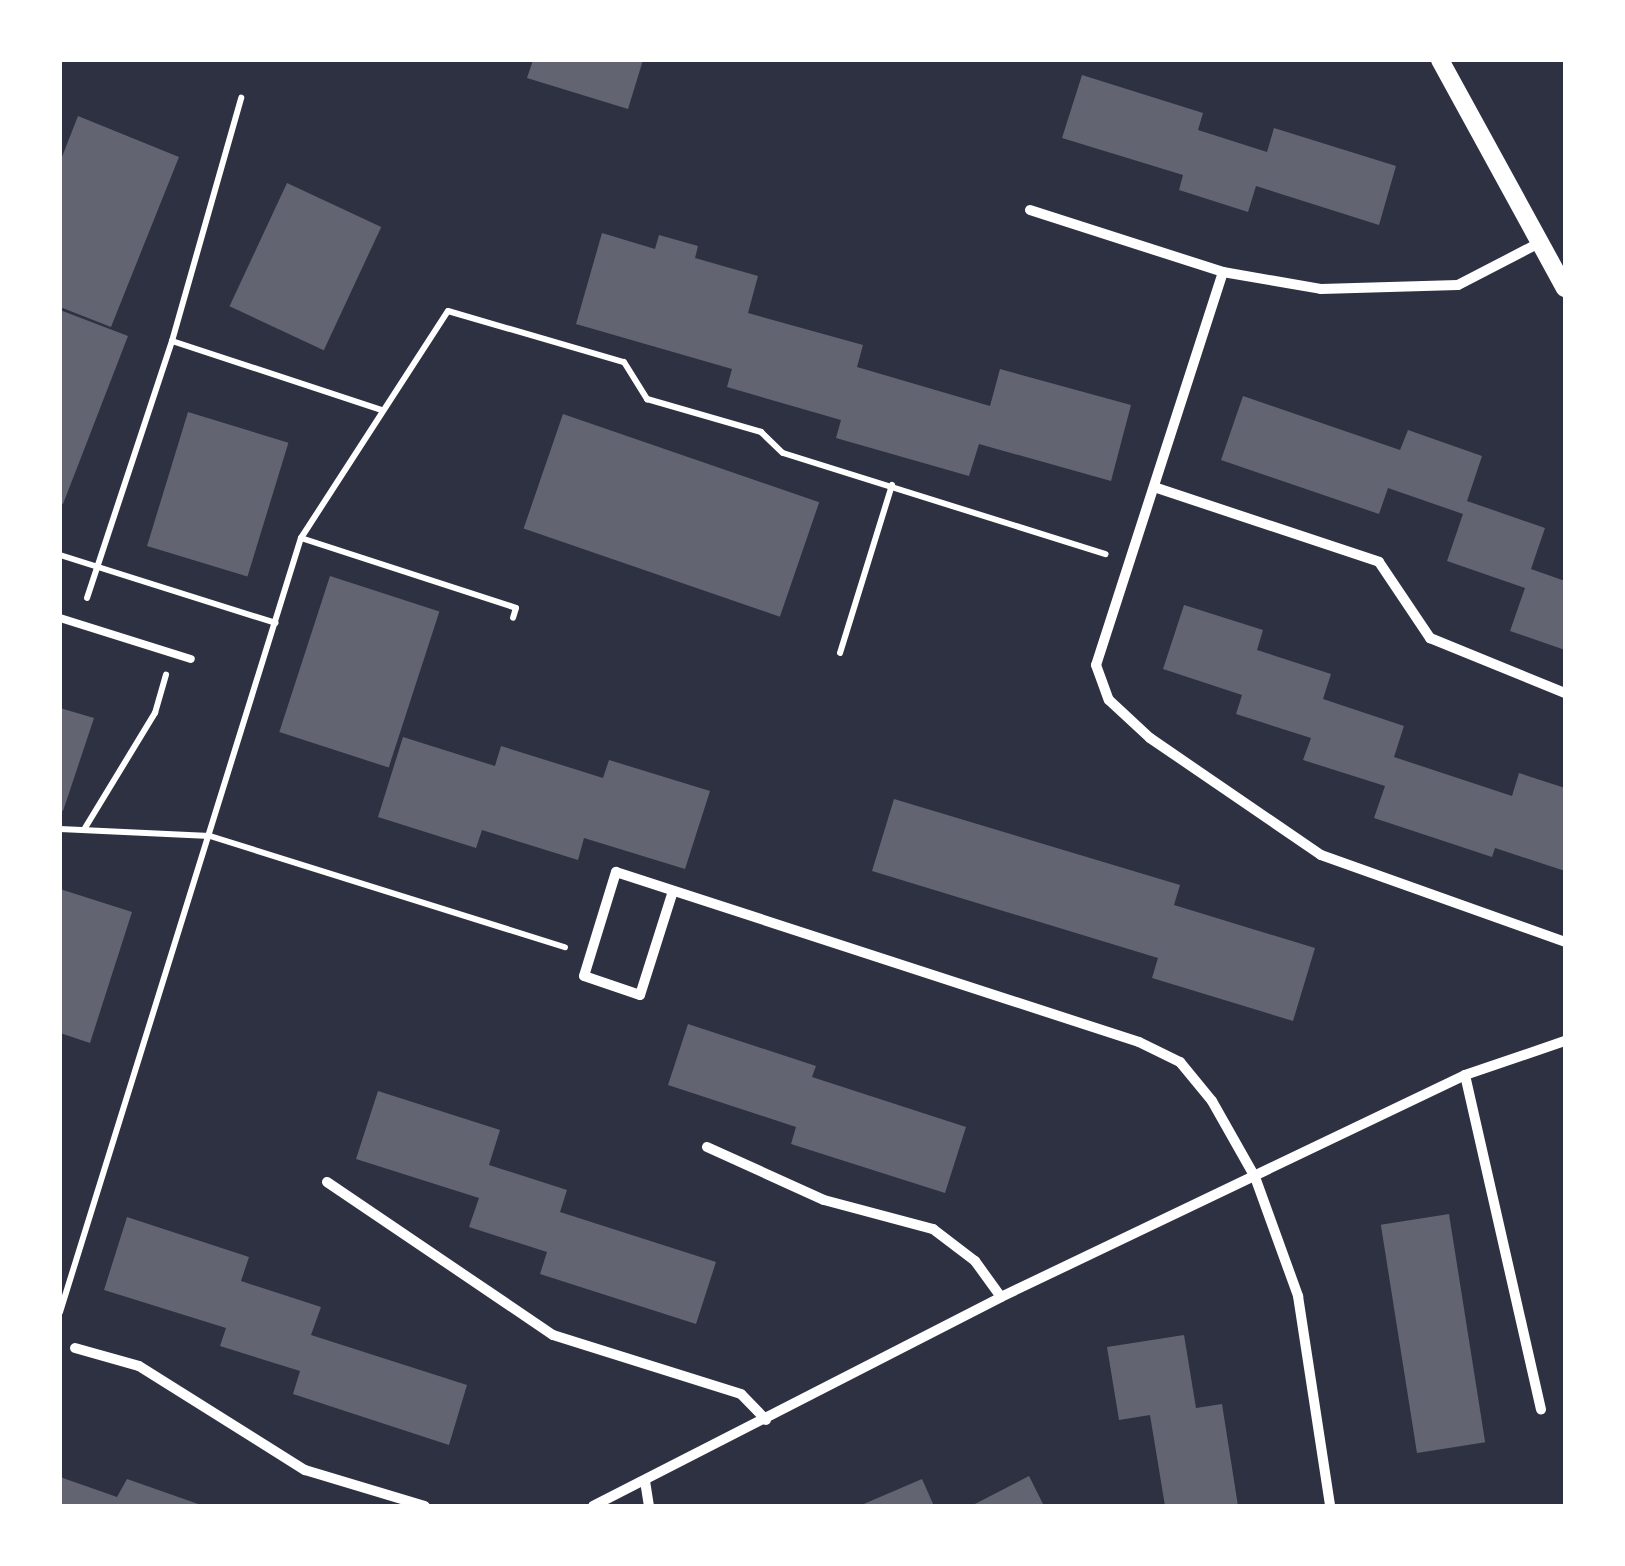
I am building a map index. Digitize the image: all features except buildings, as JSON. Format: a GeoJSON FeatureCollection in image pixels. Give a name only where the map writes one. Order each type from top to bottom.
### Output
{"type":"FeatureCollection","features":[{"type":"Feature","properties":{"kind":"street"},"geometry":{"type":"LineString","coordinates":[[1440,60],[1565,288]]}},
{"type":"Feature","properties":{"kind":"street"},"geometry":{"type":"LineString","coordinates":[[1030,210],[1223,272],[1322,289],[1458,285],[1541,242]]}},
{"type":"Feature","properties":{"kind":"street"},"geometry":{"type":"LineString","coordinates":[[1223,272],[1157,488],[1096,665],[1109,700],[1150,738],[1322,855],[1565,942]]}},
{"type":"Feature","properties":{"kind":"street"},"geometry":{"type":"LineString","coordinates":[[1157,488],[1379,562],[1430,638],[1565,694]]}},
{"type":"Feature","properties":{"kind":"street"},"geometry":{"type":"LineString","coordinates":[[673,891],[640,994],[584,976],[616,872],[1139,1042],[1180,1062],[1212,1100],[1255,1178],[1298,1296],[1330,1506]]}},
{"type":"Feature","properties":{"kind":"street"},"geometry":{"type":"LineString","coordinates":[[593,1506],[1002,1297],[1465,1075],[1565,1041]]}},
{"type":"Feature","properties":{"kind":"street"},"geometry":{"type":"LineString","coordinates":[[1465,1075],[1541,1410]]}},
{"type":"Feature","properties":{"kind":"street"},"geometry":{"type":"LineString","coordinates":[[707,1148],[786,1187],[933,1229],[975,1261],[1002,1297]]}},
{"type":"Feature","properties":{"kind":"street"},"geometry":{"type":"LineString","coordinates":[[327,1182],[553,1335],[741,1394],[766,1420]]}},
{"type":"Feature","properties":{"kind":"street"},"geometry":{"type":"LineString","coordinates":[[75,1348],[138,1366],[305,1470],[426,1506]]}},
{"type":"Feature","properties":{"kind":"street"},"geometry":{"type":"LineString","coordinates":[[645,1481],[649,1506]]}},
{"type":"Feature","properties":{"kind":"lane"},"geometry":{"type":"LineString","coordinates":[[60,618],[191,659]]}},
{"type":"Feature","properties":{"kind":"path"},"geometry":{"type":"LineString","coordinates":[[98,566],[172,341],[241,98]]}},
{"type":"Feature","properties":{"kind":"path"},"geometry":{"type":"LineString","coordinates":[[60,1312],[301,538],[448,312],[624,362],[647,399],[761,432],[783,453],[1131,562]]}},
{"type":"Feature","properties":{"kind":"path"},"geometry":{"type":"LineString","coordinates":[[172,341],[382,410]]}},
{"type":"Feature","properties":{"kind":"path"},"geometry":{"type":"LineString","coordinates":[[840,653],[892,485]]}},
{"type":"Feature","properties":{"kind":"path"},"geometry":{"type":"LineString","coordinates":[[301,538],[516,608],[513,618]]}},
{"type":"Feature","properties":{"kind":"path"},"geometry":{"type":"LineString","coordinates":[[60,555],[276,623]]}},
{"type":"Feature","properties":{"kind":"path"},"geometry":{"type":"LineString","coordinates":[[85,828],[155,713],[172,652]]}},
{"type":"Feature","properties":{"kind":"path"},"geometry":{"type":"LineString","coordinates":[[60,829],[210,836],[590,955]]}}]}
